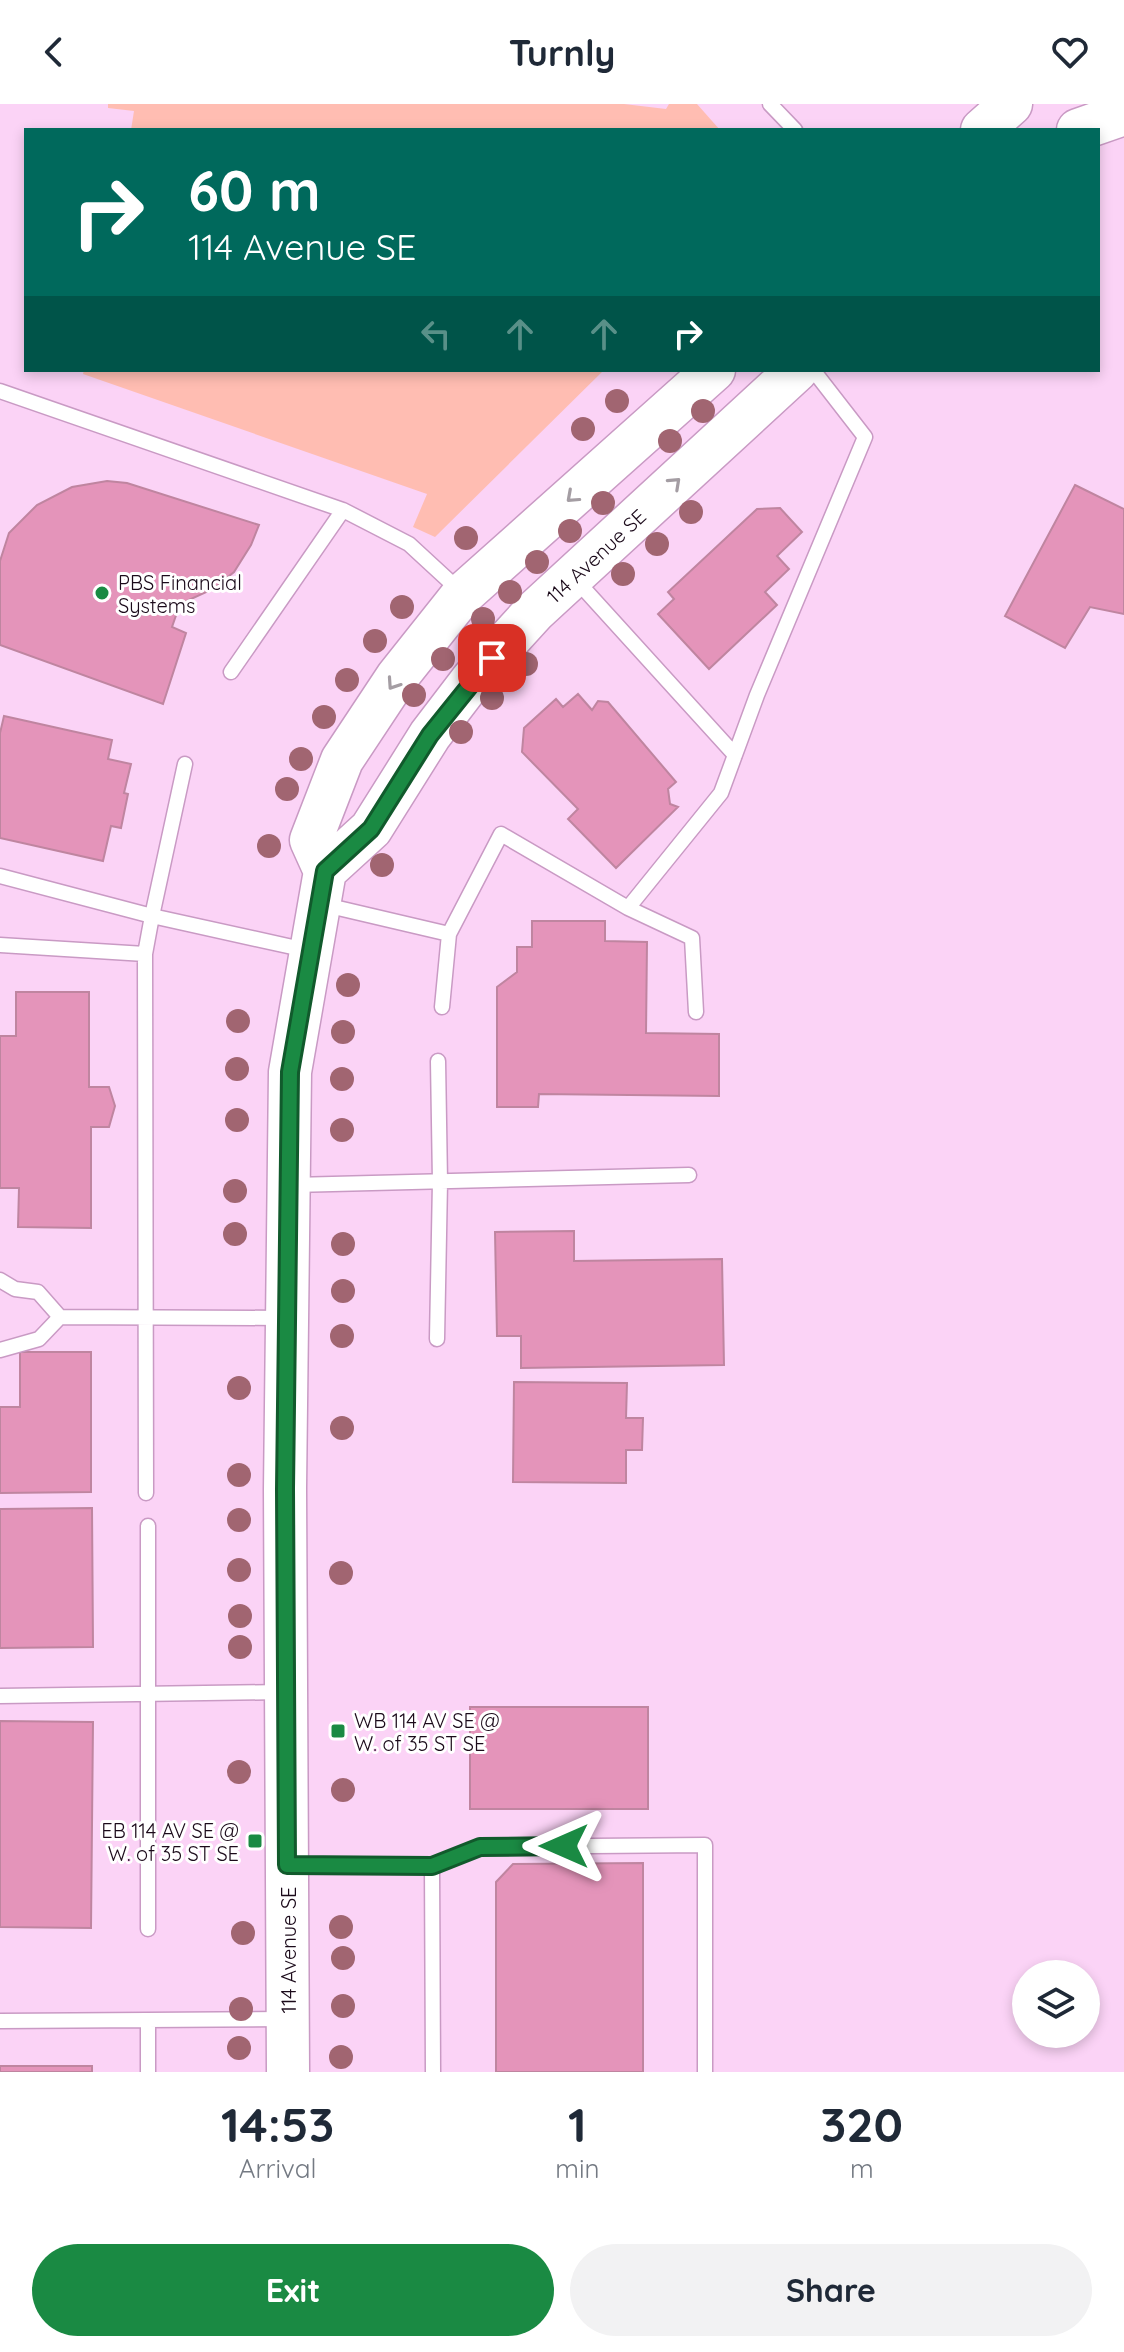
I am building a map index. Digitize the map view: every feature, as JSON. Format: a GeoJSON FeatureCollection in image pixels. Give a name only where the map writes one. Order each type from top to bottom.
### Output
{"type":"FeatureCollection","features":[{"type":"Feature","properties":{"kind":"main road"},"geometry":{"type":"LineString","coordinates":[[984,128],[1011,104]]}},
{"type":"Feature","properties":{"kind":"main road"},"geometry":{"type":"LineString","coordinates":[[1060,128],[1087,104]]}},
{"type":"Feature","properties":{"kind":"main road"},"geometry":{"type":"LineString","coordinates":[[1084,128],[1124,114]]}},
{"type":"Feature","properties":{"kind":"main road","name":"114 Avenue SE"},"geometry":{"type":"LineString","coordinates":[[288,2072],[286,1692],[290,1072],[322,887],[311,840],[342,760],[397,677],[463,594],[712,372]]}},
{"type":"Feature","properties":{"kind":"main road","name":"114 Avenue SE"},"geometry":{"type":"LineString","coordinates":[[322,887],[371,829],[430,735],[472,680],[534,612],[795,372]]}},
{"type":"Feature","properties":{"kind":"lane"},"geometry":{"type":"LineString","coordinates":[[770,104],[793,128]]}},
{"type":"Feature","properties":{"kind":"lane"},"geometry":{"type":"LineString","coordinates":[[628,908],[721,793],[757,695],[865,437],[815,372]]}},
{"type":"Feature","properties":{"kind":"lane"},"geometry":{"type":"LineString","coordinates":[[0,391],[343,510],[409,544],[463,594]]}},
{"type":"Feature","properties":{"kind":"lane"},"geometry":{"type":"LineString","coordinates":[[231,672],[343,510]]}},
{"type":"Feature","properties":{"kind":"lane"},"geometry":{"type":"LineString","coordinates":[[573,576],[735,755]]}},
{"type":"Feature","properties":{"kind":"lane"},"geometry":{"type":"LineString","coordinates":[[146,1493],[145,954],[185,764]]}},
{"type":"Feature","properties":{"kind":"lane"},"geometry":{"type":"LineString","coordinates":[[442,1007],[449,934],[501,834],[628,908],[692,938],[696,1012]]}},
{"type":"Feature","properties":{"kind":"lane"},"geometry":{"type":"LineString","coordinates":[[0,876],[152,916],[311,951]]}},
{"type":"Feature","properties":{"kind":"lane"},"geometry":{"type":"LineString","coordinates":[[322,887],[449,934]]}},
{"type":"Feature","properties":{"kind":"lane"},"geometry":{"type":"LineString","coordinates":[[0,945],[145,954]]}},
{"type":"Feature","properties":{"kind":"lane"},"geometry":{"type":"LineString","coordinates":[[437,1339],[440,1182],[438,1061]]}},
{"type":"Feature","properties":{"kind":"lane"},"geometry":{"type":"LineString","coordinates":[[289,1185],[689,1175]]}},
{"type":"Feature","properties":{"kind":"lane"},"geometry":{"type":"LineString","coordinates":[[0,1280],[15,1289],[38,1292],[60,1317]]}},
{"type":"Feature","properties":{"kind":"lane"},"geometry":{"type":"LineString","coordinates":[[0,1350],[39,1339],[60,1317],[287,1318]]}},
{"type":"Feature","properties":{"kind":"lane"},"geometry":{"type":"LineString","coordinates":[[148,1526],[148,1929]]}},
{"type":"Feature","properties":{"kind":"lane"},"geometry":{"type":"LineString","coordinates":[[0,1696],[286,1692]]}},
{"type":"Feature","properties":{"kind":"lane"},"geometry":{"type":"LineString","coordinates":[[287,1865],[432,1866],[480,1847],[705,1845],[705,2072]]}},
{"type":"Feature","properties":{"kind":"lane"},"geometry":{"type":"LineString","coordinates":[[432,1866],[433,2072]]}},
{"type":"Feature","properties":{"kind":"lane"},"geometry":{"type":"LineString","coordinates":[[0,2021],[288,2019]]}},
{"type":"Feature","properties":{"kind":"lane"},"geometry":{"type":"LineString","coordinates":[[148,2021],[148,2072]]}},
{"type":"Feature","properties":{"kind":"shaded area"},"geometry":{"type":"Polygon","coordinates":[[[108,104],[624,104],[666,109],[669,104],[697,104],[718,128],[131,128],[134,111],[108,108],[108,104]]]}},
{"type":"Feature","properties":{"kind":"shaded area"},"geometry":{"type":"Polygon","coordinates":[[[602,372],[435,537],[413,527],[427,494],[83,374],[602,372]]]}},
{"type":"Feature","properties":{"kind":"building","name":"PBS Financial Systems"},"geometry":{"type":"Polygon","coordinates":[[[107,481],[127,483],[259,525],[234,572],[213,589],[180,604],[172,627],[186,633],[163,704],[0,645],[0,561],[9,533],[37,505],[72,487],[107,481]]]}},
{"type":"Feature","properties":{"kind":"building"},"geometry":{"type":"Polygon","coordinates":[[[1075,485],[1124,509],[1124,614],[1090,607],[1065,648],[1005,616],[1075,485]]]}},
{"type":"Feature","properties":{"kind":"building"},"geometry":{"type":"Polygon","coordinates":[[[780,508],[802,532],[777,556],[789,569],[765,592],[777,605],[709,669],[658,614],[674,599],[668,592],[757,509],[780,508]]]}},
{"type":"Feature","properties":{"kind":"building"},"geometry":{"type":"Polygon","coordinates":[[[578,694],[592,710],[598,701],[608,702],[676,782],[668,789],[670,804],[678,807],[616,868],[568,819],[578,809],[522,752],[524,728],[556,699],[563,707],[578,694]]]}},
{"type":"Feature","properties":{"kind":"building"},"geometry":{"type":"Polygon","coordinates":[[[4,716],[112,740],[108,759],[131,764],[124,793],[128,794],[121,828],[111,826],[103,861],[0,838],[0,733],[4,716]]]}},
{"type":"Feature","properties":{"kind":"building"},"geometry":{"type":"Polygon","coordinates":[[[532,921],[605,921],[605,941],[647,942],[646,1033],[719,1034],[719,1096],[539,1094],[538,1107],[497,1107],[497,987],[517,972],[517,947],[532,947],[532,921]]]}},
{"type":"Feature","properties":{"kind":"building"},"geometry":{"type":"Polygon","coordinates":[[[16,992],[89,992],[89,1087],[109,1087],[115,1106],[109,1127],[91,1127],[91,1228],[18,1227],[19,1188],[0,1188],[0,1036],[16,1036],[16,992]]]}},
{"type":"Feature","properties":{"kind":"building"},"geometry":{"type":"Polygon","coordinates":[[[574,1231],[574,1261],[722,1259],[724,1365],[521,1368],[521,1336],[497,1336],[495,1232],[574,1231]]]}},
{"type":"Feature","properties":{"kind":"building"},"geometry":{"type":"Polygon","coordinates":[[[20,1352],[91,1352],[91,1492],[0,1493],[0,1407],[20,1407],[20,1352]]]}},
{"type":"Feature","properties":{"kind":"building"},"geometry":{"type":"Polygon","coordinates":[[[514,1382],[627,1383],[626,1418],[643,1418],[642,1450],[626,1450],[626,1483],[513,1482],[514,1382]]]}},
{"type":"Feature","properties":{"kind":"building"},"geometry":{"type":"Polygon","coordinates":[[[92,1508],[93,1647],[0,1648],[0,1509],[92,1508]]]}},
{"type":"Feature","properties":{"kind":"building"},"geometry":{"type":"Polygon","coordinates":[[[470,1707],[648,1707],[648,1809],[470,1809],[470,1707]]]}},
{"type":"Feature","properties":{"kind":"building"},"geometry":{"type":"Polygon","coordinates":[[[0,1721],[93,1722],[91,1928],[0,1927],[0,1721]]]}},
{"type":"Feature","properties":{"kind":"building"},"geometry":{"type":"Polygon","coordinates":[[[643,1863],[643,2072],[496,2072],[496,1882],[513,1864],[643,1863]]]}},
{"type":"Feature","properties":{"kind":"building"},"geometry":{"type":"Polygon","coordinates":[[[0,2066],[92,2066],[92,2072],[0,2072],[0,2066]]]}},
{"type":"Feature","properties":{"kind":"place","name":"PBS Financial Systems"},"geometry":{"type":"Point","coordinates":[102,593]}},
{"type":"Feature","properties":{"kind":"place","name":"WB 114 AV SE @ W. of 35 ST SE"},"geometry":{"type":"Point","coordinates":[338,1731]}},
{"type":"Feature","properties":{"kind":"place","name":"EB 114 AV SE @ W. of 35 ST SE"},"geometry":{"type":"Point","coordinates":[255,1841]}},
{"type":"Feature","properties":{"kind":"route"},"geometry":{"type":"LineString","coordinates":[[492,658],[430,735],[371,829],[325,871],[290,1072],[285,1489],[287,1865],[432,1866],[480,1847],[564,1846]]}}]}
